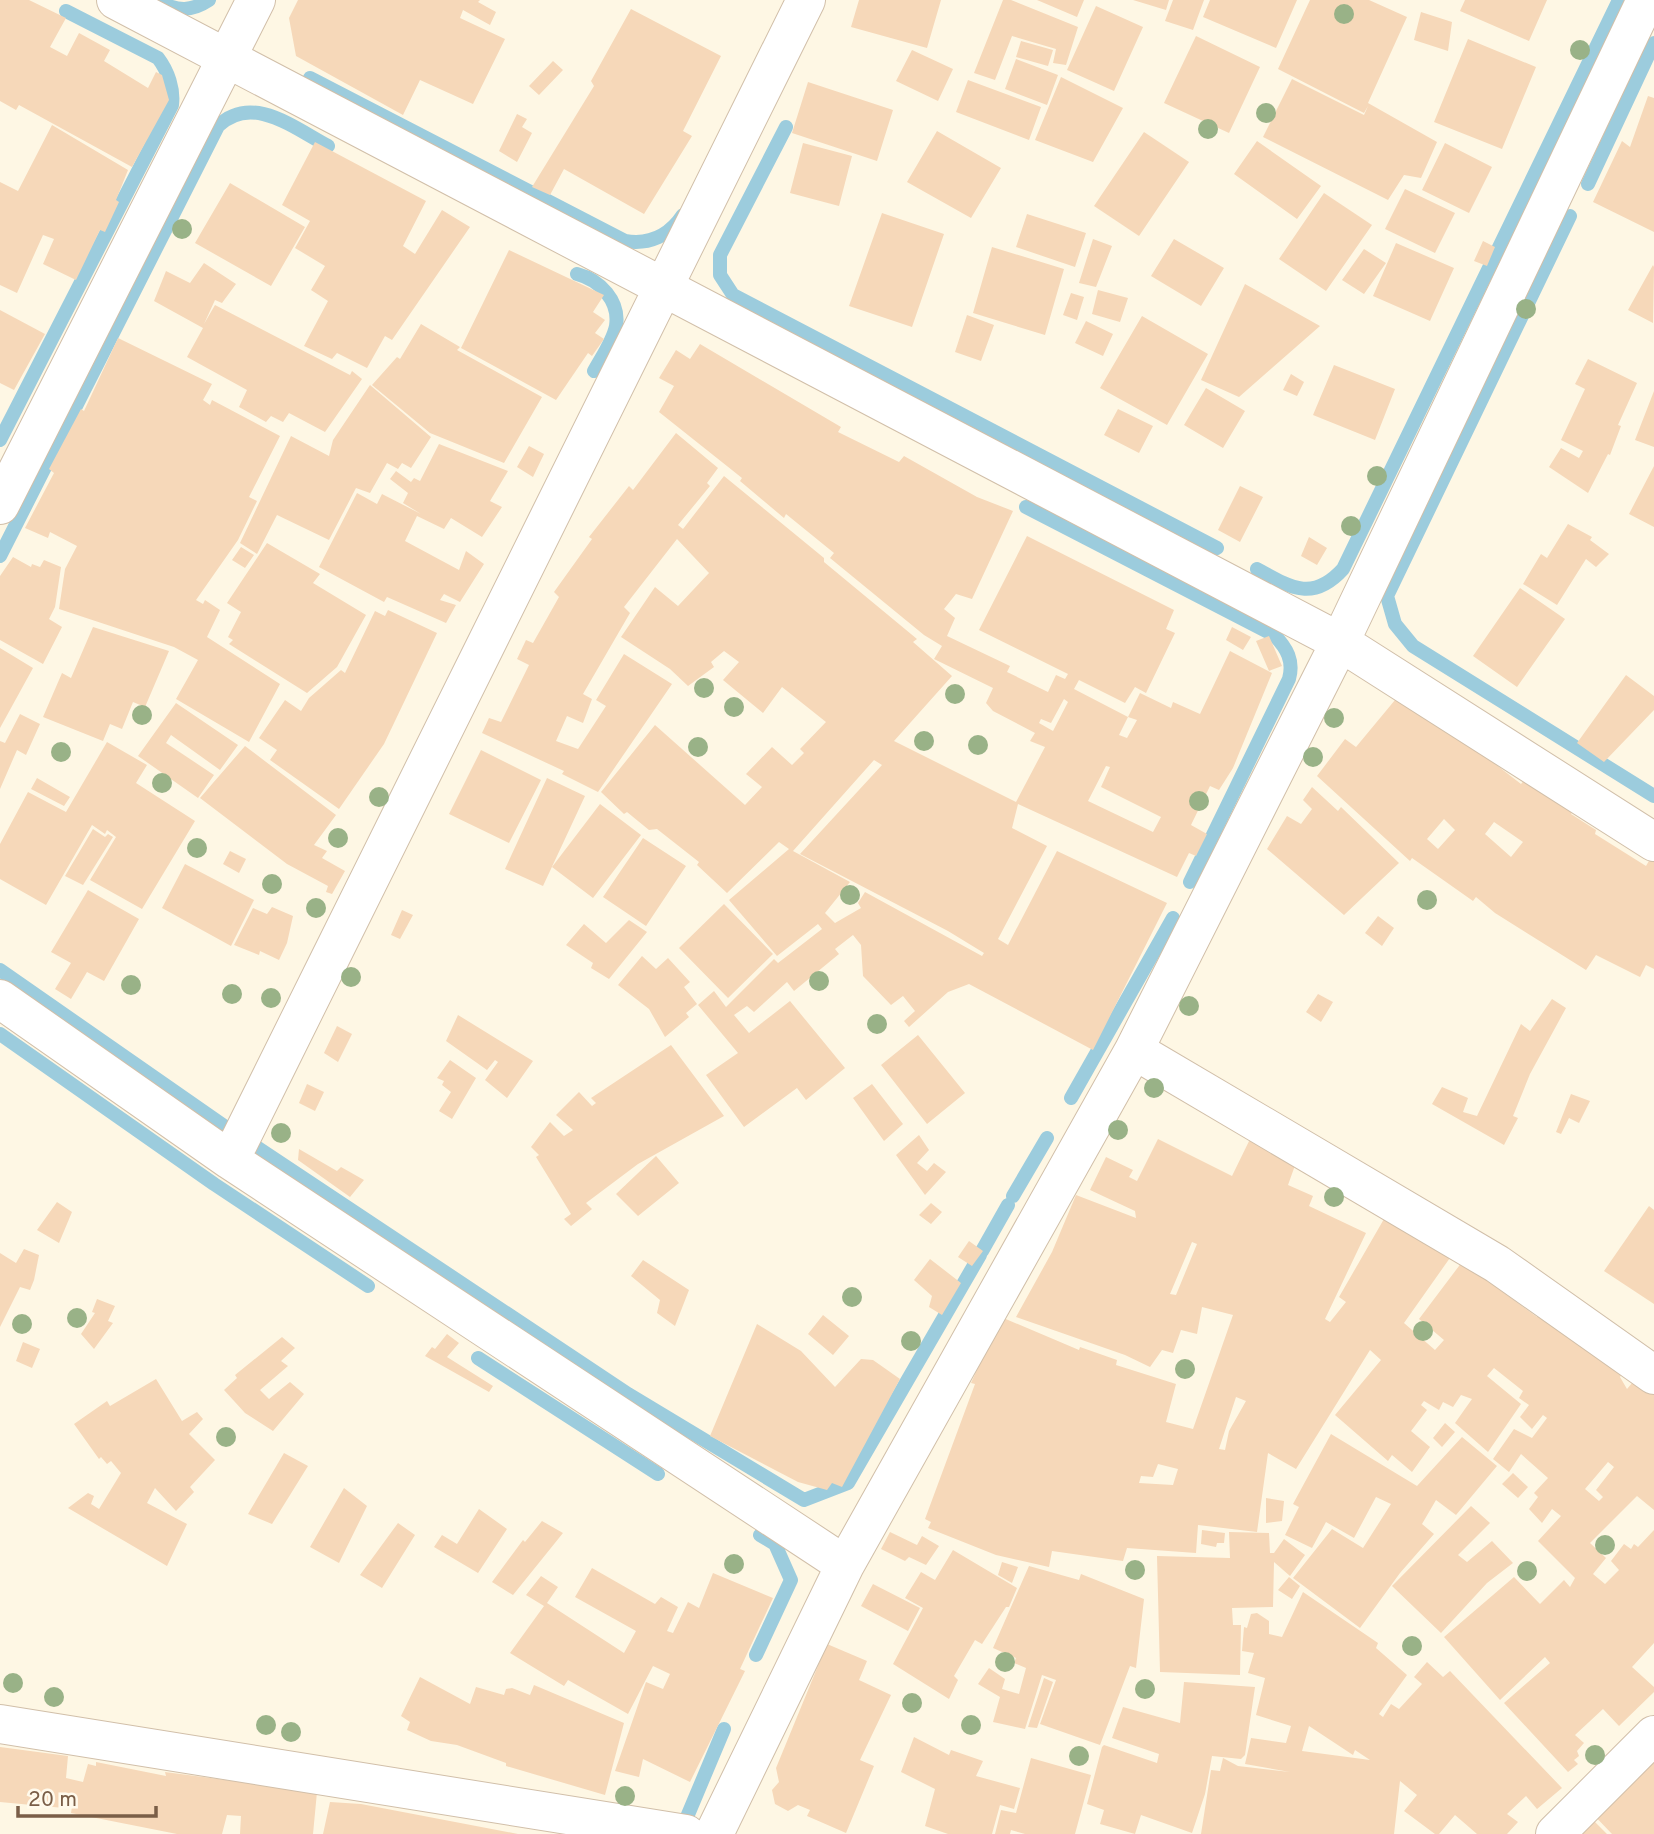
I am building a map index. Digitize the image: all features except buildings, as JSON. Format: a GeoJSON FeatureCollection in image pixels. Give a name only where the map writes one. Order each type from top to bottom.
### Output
{"type":"FeatureCollection","features":[{"type":"Feature","properties":{"kind":"street"},"geometry":{"type":"LineString","coordinates":[[116,0],[1340,642],[1654,842]]}},
{"type":"Feature","properties":{"kind":"street"},"geometry":{"type":"LineString","coordinates":[[0,505],[256,0]]}},
{"type":"Feature","properties":{"kind":"street"},"geometry":{"type":"LineString","coordinates":[[230,1160],[807,0]]}},
{"type":"Feature","properties":{"kind":"street"},"geometry":{"type":"LineString","coordinates":[[714,1834],[845,1565],[1134,1050],[1340,642],[1646,0]]}},
{"type":"Feature","properties":{"kind":"street"},"geometry":{"type":"LineString","coordinates":[[0,999],[230,1160],[845,1565]]}},
{"type":"Feature","properties":{"kind":"street"},"geometry":{"type":"LineString","coordinates":[[1134,1050],[1497,1264],[1654,1374]]}},
{"type":"Feature","properties":{"kind":"street"},"geometry":{"type":"LineString","coordinates":[[0,1724],[686,1834]]}},
{"type":"Feature","properties":{"kind":"street"},"geometry":{"type":"LineString","coordinates":[[1555,1834],[1654,1735]]}},
{"type":"Feature","properties":{"kind":"waterway"},"geometry":{"type":"LineString","coordinates":[[159,2],[184,9],[196,7],[209,0]]}},
{"type":"Feature","properties":{"kind":"waterway"},"geometry":{"type":"LineString","coordinates":[[1257,569],[1291,586],[1312,589],[1322,586],[1343,569],[1619,0]]}},
{"type":"Feature","properties":{"kind":"waterway"},"geometry":{"type":"LineString","coordinates":[[0,440],[172,105],[170,80],[158,58],[66,11]]}},
{"type":"Feature","properties":{"kind":"waterway"},"geometry":{"type":"LineString","coordinates":[[1588,184],[1654,43]]}},
{"type":"Feature","properties":{"kind":"waterway"},"geometry":{"type":"LineString","coordinates":[[310,78],[625,241],[642,242],[665,234],[683,215]]}},
{"type":"Feature","properties":{"kind":"waterway"},"geometry":{"type":"LineString","coordinates":[[0,556],[218,126],[231,117],[259,113],[287,123],[328,146]]}},
{"type":"Feature","properties":{"kind":"waterway"},"geometry":{"type":"LineString","coordinates":[[786,127],[720,255],[720,275],[733,295],[1217,548]]}},
{"type":"Feature","properties":{"kind":"waterway"},"geometry":{"type":"LineString","coordinates":[[1570,216],[1387,596],[1395,624],[1413,646],[1654,796]]}},
{"type":"Feature","properties":{"kind":"waterway"},"geometry":{"type":"LineString","coordinates":[[577,274],[601,286],[615,308],[616,326],[594,371]]}},
{"type":"Feature","properties":{"kind":"waterway"},"geometry":{"type":"LineString","coordinates":[[1026,507],[1274,635],[1288,655],[1291,666],[1289,679],[1190,882]]}},
{"type":"Feature","properties":{"kind":"waterway"},"geometry":{"type":"LineString","coordinates":[[1071,1098],[1173,918]]}},
{"type":"Feature","properties":{"kind":"waterway"},"geometry":{"type":"LineString","coordinates":[[0,970],[224,1126]]}},
{"type":"Feature","properties":{"kind":"waterway"},"geometry":{"type":"LineString","coordinates":[[0,1034],[214,1184],[368,1286]]}},
{"type":"Feature","properties":{"kind":"waterway"},"geometry":{"type":"LineString","coordinates":[[243,1138],[628,1394],[804,1500],[848,1483],[980,1255]]}},
{"type":"Feature","properties":{"kind":"waterway"},"geometry":{"type":"LineString","coordinates":[[1013,1196],[1047,1138]]}},
{"type":"Feature","properties":{"kind":"waterway"},"geometry":{"type":"LineString","coordinates":[[982,1251],[1008,1205]]}},
{"type":"Feature","properties":{"kind":"waterway"},"geometry":{"type":"LineString","coordinates":[[478,1358],[658,1474]]}},
{"type":"Feature","properties":{"kind":"waterway"},"geometry":{"type":"LineString","coordinates":[[756,1655],[791,1580],[775,1544],[760,1535]]}},
{"type":"Feature","properties":{"kind":"waterway"},"geometry":{"type":"LineString","coordinates":[[687,1817],[724,1729]]}}]}
